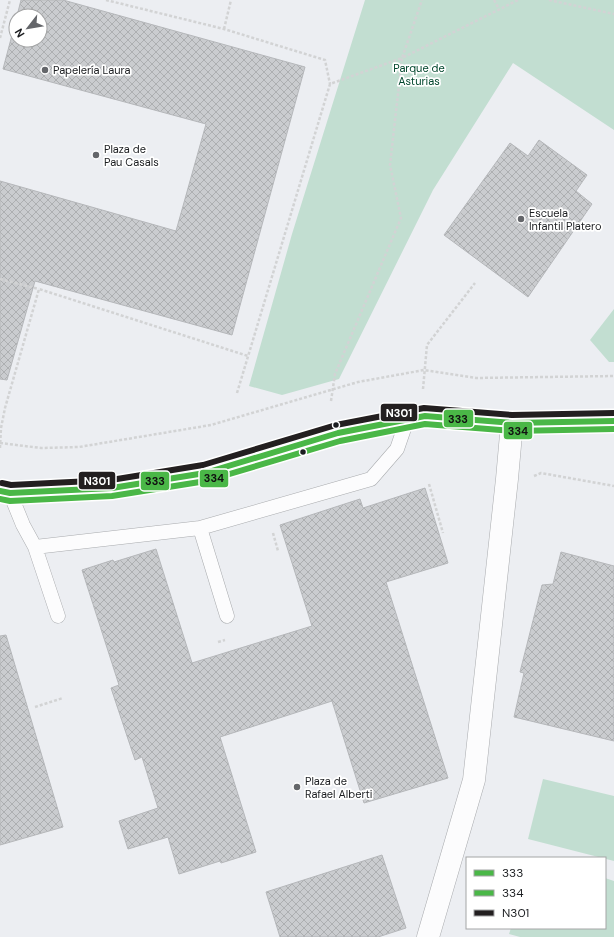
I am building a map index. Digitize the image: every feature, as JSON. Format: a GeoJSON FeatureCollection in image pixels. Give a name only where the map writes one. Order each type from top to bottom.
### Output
{"type":"FeatureCollection","features":[{"type":"Feature","properties":{"kind":"street"},"geometry":{"type":"LineString","coordinates":[[5,492],[112,488],[205,473],[338,432],[425,416],[512,423],[614,421]]}},
{"type":"Feature","properties":{"kind":"street"},"geometry":{"type":"LineString","coordinates":[[428,937],[474,780],[512,423]]}},
{"type":"Feature","properties":{"kind":"lane"},"geometry":{"type":"LineString","coordinates":[[35,547],[200,528],[371,479],[397,449],[407,420]]}},
{"type":"Feature","properties":{"kind":"lane"},"geometry":{"type":"LineString","coordinates":[[5,492],[35,547],[58,616]]}},
{"type":"Feature","properties":{"kind":"lane"},"geometry":{"type":"LineString","coordinates":[[200,528],[227,616]]}},
{"type":"Feature","properties":{"kind":"path"},"geometry":{"type":"LineString","coordinates":[[0,38],[10,0]]}},
{"type":"Feature","properties":{"kind":"path"},"geometry":{"type":"LineString","coordinates":[[106,0],[224,29],[325,60],[330,84],[237,393]]}},
{"type":"Feature","properties":{"kind":"path"},"geometry":{"type":"LineString","coordinates":[[224,29],[231,0]]}},
{"type":"Feature","properties":{"kind":"path"},"geometry":{"type":"LineString","coordinates":[[331,401],[335,374],[401,218],[390,165],[402,58],[422,0]]}},
{"type":"Feature","properties":{"kind":"path"},"geometry":{"type":"LineString","coordinates":[[494,0],[499,9]]}},
{"type":"Feature","properties":{"kind":"path"},"geometry":{"type":"LineString","coordinates":[[330,84],[402,58],[518,0]]}},
{"type":"Feature","properties":{"kind":"path"},"geometry":{"type":"LineString","coordinates":[[549,0],[614,14]]}},
{"type":"Feature","properties":{"kind":"path"},"geometry":{"type":"LineString","coordinates":[[0,279],[39,288],[248,356]]}},
{"type":"Feature","properties":{"kind":"path"},"geometry":{"type":"LineString","coordinates":[[423,389],[427,345],[475,283]]}},
{"type":"Feature","properties":{"kind":"path"},"geometry":{"type":"LineString","coordinates":[[0,448],[1,428],[5,408],[39,288]]}},
{"type":"Feature","properties":{"kind":"path"},"geometry":{"type":"LineString","coordinates":[[0,443],[41,448],[79,447],[211,425],[358,382],[424,370],[476,378],[614,376]]}},
{"type":"Feature","properties":{"kind":"path"},"geometry":{"type":"LineString","coordinates":[[529,478],[541,473],[614,486]]}},
{"type":"Feature","properties":{"kind":"path"},"geometry":{"type":"LineString","coordinates":[[429,484],[443,533]]}},
{"type":"Feature","properties":{"kind":"path"},"geometry":{"type":"LineString","coordinates":[[273,533],[278,551]]}},
{"type":"Feature","properties":{"kind":"path"},"geometry":{"type":"LineString","coordinates":[[218,642],[228,639]]}},
{"type":"Feature","properties":{"kind":"path"},"geometry":{"type":"LineString","coordinates":[[35,707],[63,698]]}},
{"type":"Feature","properties":{"kind":"green space","name":"Parque de Asturias"},"geometry":{"type":"Polygon","coordinates":[[[365,0],[614,0],[614,130],[513,63],[433,190],[339,379],[282,395],[249,386],[292,234],[365,0]]]}},
{"type":"Feature","properties":{"kind":"green space"},"geometry":{"type":"Polygon","coordinates":[[[614,309],[614,362],[609,362],[590,340],[614,309]]]}},
{"type":"Feature","properties":{"kind":"green space"},"geometry":{"type":"Polygon","coordinates":[[[543,779],[614,796],[614,861],[606,859],[606,857],[598,857],[528,839],[543,779]]]}},
{"type":"Feature","properties":{"kind":"green space"},"geometry":{"type":"Polygon","coordinates":[[[606,878],[614,881],[614,937],[520,937],[509,934],[511,929],[606,929],[606,878]]]}},
{"type":"Feature","properties":{"kind":"building"},"geometry":{"type":"Polygon","coordinates":[[[21,0],[63,0],[305,67],[232,335],[35,281],[7,380],[0,379],[0,181],[176,231],[206,124],[3,69],[9,48],[48,48],[48,8],[19,8],[21,0]]]}},
{"type":"Feature","properties":{"kind":"building"},"geometry":{"type":"Polygon","coordinates":[[[539,140],[587,175],[576,191],[592,204],[528,297],[444,235],[510,143],[528,156],[539,140]]]}},
{"type":"Feature","properties":{"kind":"building"},"geometry":{"type":"Polygon","coordinates":[[[425,488],[448,563],[386,582],[448,778],[364,803],[332,701],[220,737],[256,852],[221,863],[220,861],[179,874],[168,837],[128,849],[119,821],[158,808],[142,757],[135,760],[111,688],[119,685],[82,570],[156,549],[192,663],[312,626],[280,525],[360,499],[363,508],[425,488]]]}},
{"type":"Feature","properties":{"kind":"building"},"geometry":{"type":"Polygon","coordinates":[[[561,552],[614,566],[614,741],[514,717],[524,673],[520,672],[542,585],[553,584],[561,552]]]}},
{"type":"Feature","properties":{"kind":"building"},"geometry":{"type":"Polygon","coordinates":[[[6,635],[63,827],[0,845],[0,636],[6,635]]]}},
{"type":"Feature","properties":{"kind":"building"},"geometry":{"type":"Polygon","coordinates":[[[382,855],[406,928],[378,937],[280,937],[266,892],[382,855]]]}},
{"type":"Feature","properties":{"kind":"transit line","name":"N301"},"geometry":{"type":"LineString","coordinates":[[2,483],[11,485],[111,480],[203,465],[336,425],[424,408],[512,415],[614,413]]}},
{"type":"Feature","properties":{"kind":"transit line","name":"333"},"geometry":{"type":"LineString","coordinates":[[0,491],[10,493],[112,488],[205,473],[338,433],[425,416],[512,423],[614,421]]}},
{"type":"Feature","properties":{"kind":"transit line","name":"334"},"geometry":{"type":"LineString","coordinates":[[0,499],[10,501],[112,496],[206,481],[340,441],[425,424],[512,431],[614,429]]}},
{"type":"Feature","properties":{"kind":"place","name":"Papelería Laura"},"geometry":{"type":"Point","coordinates":[45,70]}},
{"type":"Feature","properties":{"kind":"place","name":"Plaza de Pau Casals"},"geometry":{"type":"Point","coordinates":[96,155]}},
{"type":"Feature","properties":{"kind":"place","name":"Escuela Infantil Platero"},"geometry":{"type":"Point","coordinates":[521,219]}},
{"type":"Feature","properties":{"kind":"place","name":"Plaza de Rafael Alberti"},"geometry":{"type":"Point","coordinates":[297,787]}}]}
